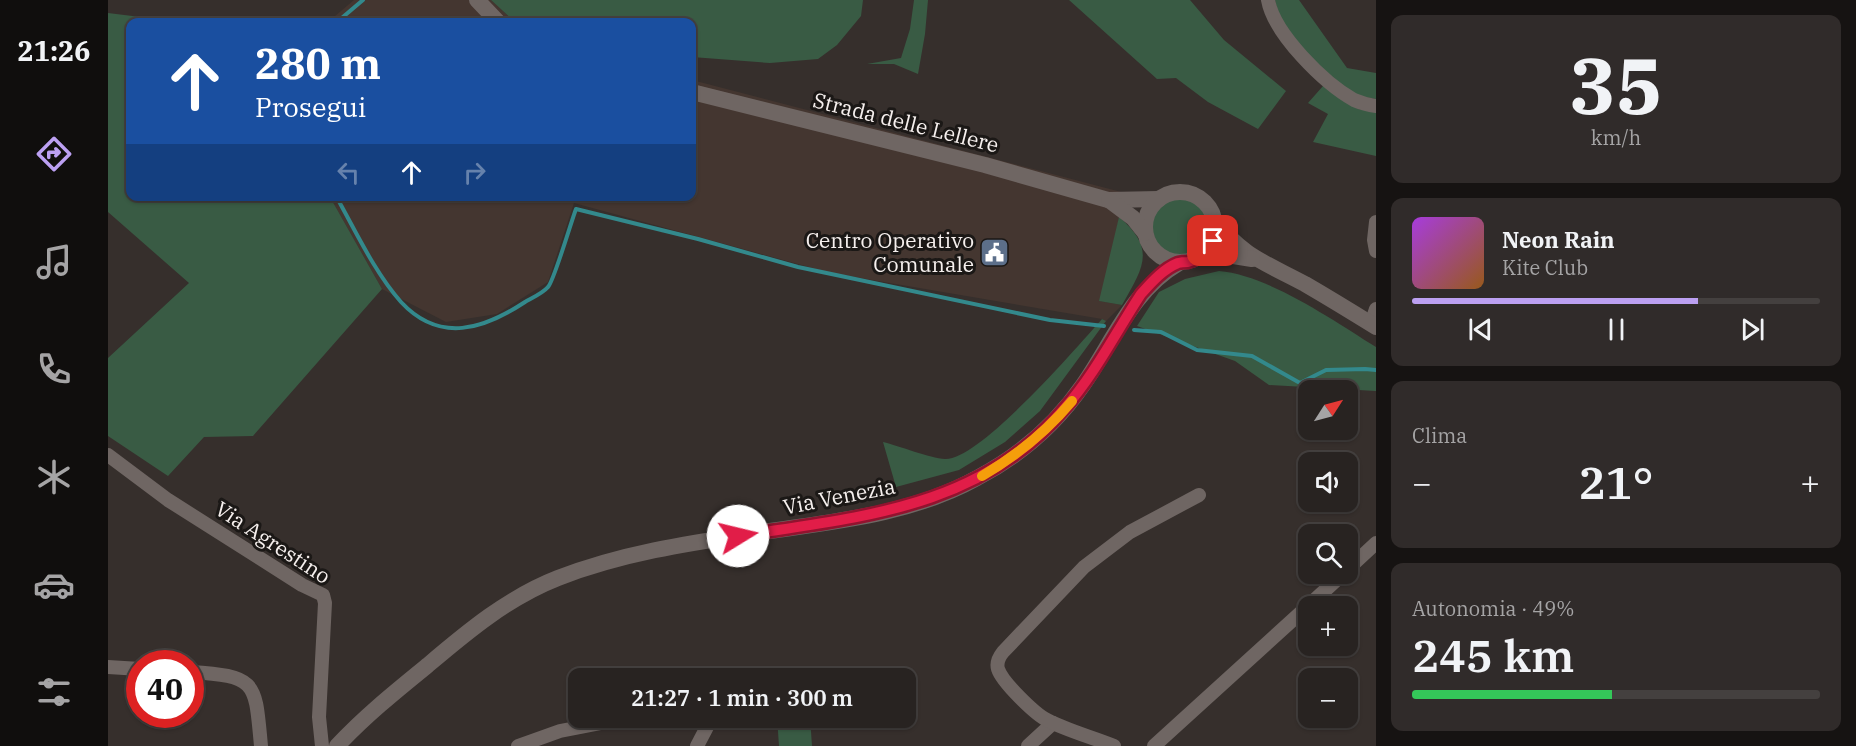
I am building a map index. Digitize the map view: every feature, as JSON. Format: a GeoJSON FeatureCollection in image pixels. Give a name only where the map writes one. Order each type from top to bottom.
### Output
{"type":"FeatureCollection","features":[{"type":"Feature","properties":{"kind":"street"},"geometry":{"type":"LineString","coordinates":[[477,0],[494,18]]}},
{"type":"Feature","properties":{"kind":"street"},"geometry":{"type":"LineString","coordinates":[[1268,0],[1269,8],[1281,32],[1312,65],[1332,84],[1353,99],[1376,106]]}},
{"type":"Feature","properties":{"kind":"street","name":"Strada delle Lellere"},"geometry":{"type":"LineString","coordinates":[[696,93],[985,165],[1108,200],[1159,199]]}},
{"type":"Feature","properties":{"kind":"street"},"geometry":{"type":"LineString","coordinates":[[1256,260],[1221,254],[1179,263],[1169,261],[1159,256],[1148,241],[1147,214],[1159,199],[1169,193],[1181,191],[1193,194],[1211,209],[1215,220],[1229,238],[1256,260],[1374,320]]}},
{"type":"Feature","properties":{"kind":"street","name":"Strada delle Lellere"},"geometry":{"type":"LineString","coordinates":[[1108,200],[1133,218],[1148,241]]}},
{"type":"Feature","properties":{"kind":"street"},"geometry":{"type":"LineString","coordinates":[[1200,257],[1213,241],[1215,220]]}},
{"type":"Feature","properties":{"kind":"street"},"geometry":{"type":"LineString","coordinates":[[1376,222],[1374,235],[1376,251]]}},
{"type":"Feature","properties":{"kind":"street","name":"Via Venezia"},"geometry":{"type":"LineString","coordinates":[[1141,294],[1150,264],[1148,241]]}},
{"type":"Feature","properties":{"kind":"street","name":"Via Venezia"},"geometry":{"type":"LineString","coordinates":[[337,746],[376,707],[474,627],[502,607],[560,577],[605,563],[676,546],[890,510],[939,496],[978,478],[1029,443],[1065,409],[1097,364],[1141,294],[1158,277],[1179,263]]}},
{"type":"Feature","properties":{"kind":"street","name":"Via Agrestino"},"geometry":{"type":"LineString","coordinates":[[108,455],[168,500],[302,585],[323,595],[325,603],[319,717],[322,746]]}},
{"type":"Feature","properties":{"kind":"street"},"geometry":{"type":"LineString","coordinates":[[1114,746],[1053,723],[1038,714],[1003,678],[998,669],[1000,657],[1084,567],[1130,532],[1199,495]]}},
{"type":"Feature","properties":{"kind":"street"},"geometry":{"type":"LineString","coordinates":[[1358,560],[1376,543]]}},
{"type":"Feature","properties":{"kind":"street"},"geometry":{"type":"LineString","coordinates":[[1319,596],[1332,584]]}},
{"type":"Feature","properties":{"kind":"street"},"geometry":{"type":"LineString","coordinates":[[1154,746],[1298,615]]}},
{"type":"Feature","properties":{"kind":"street"},"geometry":{"type":"LineString","coordinates":[[108,667],[126,668]]}},
{"type":"Feature","properties":{"kind":"street"},"geometry":{"type":"LineString","coordinates":[[204,673],[237,677],[246,683],[256,700],[261,746]]}},
{"type":"Feature","properties":{"kind":"street"},"geometry":{"type":"LineString","coordinates":[[1028,746],[1053,723]]}},
{"type":"Feature","properties":{"kind":"street"},"geometry":{"type":"LineString","coordinates":[[518,746],[575,728]]}},
{"type":"Feature","properties":{"kind":"street"},"geometry":{"type":"LineString","coordinates":[[697,746],[706,728]]}},
{"type":"Feature","properties":{"kind":"shaded area"},"geometry":{"type":"Polygon","coordinates":[[[354,0],[491,0],[511,18],[333,18],[354,0]]]}},
{"type":"Feature","properties":{"kind":"shaded area"},"geometry":{"type":"Polygon","coordinates":[[[696,81],[1125,193],[1100,301],[1122,305],[1106,321],[831,273],[574,203],[548,282],[497,314],[446,322],[382,289],[332,201],[696,201],[696,81]]]}},
{"type":"Feature","properties":{"kind":"green space"},"geometry":{"type":"Polygon","coordinates":[[[491,0],[863,0],[861,16],[837,45],[818,59],[770,63],[696,57],[696,18],[511,18],[491,0]]]}},
{"type":"Feature","properties":{"kind":"green space"},"geometry":{"type":"Polygon","coordinates":[[[914,0],[928,0],[918,74],[894,64],[867,64],[901,58],[910,29],[914,0]]]}},
{"type":"Feature","properties":{"kind":"green space"},"geometry":{"type":"Polygon","coordinates":[[[1069,0],[1190,0],[1224,40],[1286,91],[1258,129],[1208,102],[1176,78],[1157,79],[1069,0]]]}},
{"type":"Feature","properties":{"kind":"green space"},"geometry":{"type":"Polygon","coordinates":[[[1275,0],[1299,0],[1347,68],[1376,73],[1376,99],[1353,95],[1328,74],[1296,42],[1279,19],[1275,0]]]}},
{"type":"Feature","properties":{"kind":"green space"},"geometry":{"type":"Polygon","coordinates":[[[108,13],[149,18],[126,18],[126,201],[332,201],[382,289],[253,436],[204,437],[168,476],[108,436],[108,358],[189,283],[108,212],[108,13]]]}},
{"type":"Feature","properties":{"kind":"green space"},"geometry":{"type":"Polygon","coordinates":[[[1323,86],[1358,109],[1376,112],[1376,156],[1313,142],[1328,114],[1308,103],[1323,86]]]}},
{"type":"Feature","properties":{"kind":"green space"},"geometry":{"type":"Polygon","coordinates":[[[1174,199],[1186,199],[1196,203],[1204,211],[1208,227],[1204,243],[1196,251],[1186,255],[1174,255],[1164,251],[1156,243],[1152,233],[1152,221],[1156,211],[1164,203],[1174,199]]]}},
{"type":"Feature","properties":{"kind":"green space"},"geometry":{"type":"Polygon","coordinates":[[[1119,217],[1131,228],[1138,239],[1143,259],[1136,280],[1122,305],[1099,301],[1119,217]]]}},
{"type":"Feature","properties":{"kind":"green space"},"geometry":{"type":"Polygon","coordinates":[[[1219,271],[1238,274],[1300,300],[1376,347],[1376,391],[1358,390],[1358,380],[1298,380],[1298,387],[1269,385],[1235,361],[1137,326],[1159,292],[1185,279],[1219,271]]]}},
{"type":"Feature","properties":{"kind":"green space"},"geometry":{"type":"Polygon","coordinates":[[[1102,319],[1106,321],[1040,411],[1005,442],[959,470],[896,487],[883,442],[945,459],[961,455],[1003,423],[1027,400],[1102,319]]]}},
{"type":"Feature","properties":{"kind":"green space"},"geometry":{"type":"Polygon","coordinates":[[[778,728],[811,728],[812,746],[779,746],[778,728]]]}},
{"type":"Feature","properties":{"kind":"waterway"},"geometry":{"type":"LineString","coordinates":[[342,18],[363,0]]}},
{"type":"Feature","properties":{"kind":"waterway"},"geometry":{"type":"LineString","coordinates":[[339,201],[374,265],[401,302],[431,324],[447,328],[478,325],[494,319],[546,289],[551,282],[576,209],[698,239],[798,267],[1050,320],[1104,326]]}},
{"type":"Feature","properties":{"kind":"waterway"},"geometry":{"type":"LineString","coordinates":[[1134,330],[1161,332],[1197,350],[1252,356],[1300,383],[1326,370],[1376,370]]}},
{"type":"Feature","properties":{"kind":"slow traffic"},"geometry":{"type":"LineString","coordinates":[[982,476],[1037,437],[1072,401]]}},
{"type":"Feature","properties":{"kind":"place","name":"Centro Operativo Comunale"},"geometry":{"type":"Point","coordinates":[995,252]}},
{"type":"Feature","properties":{"kind":"route"},"geometry":{"type":"LineString","coordinates":[[738,536],[842,520],[909,505],[950,492],[988,472],[1037,437],[1065,409],[1149,285],[1179,263],[1200,257],[1213,241]]}}]}
